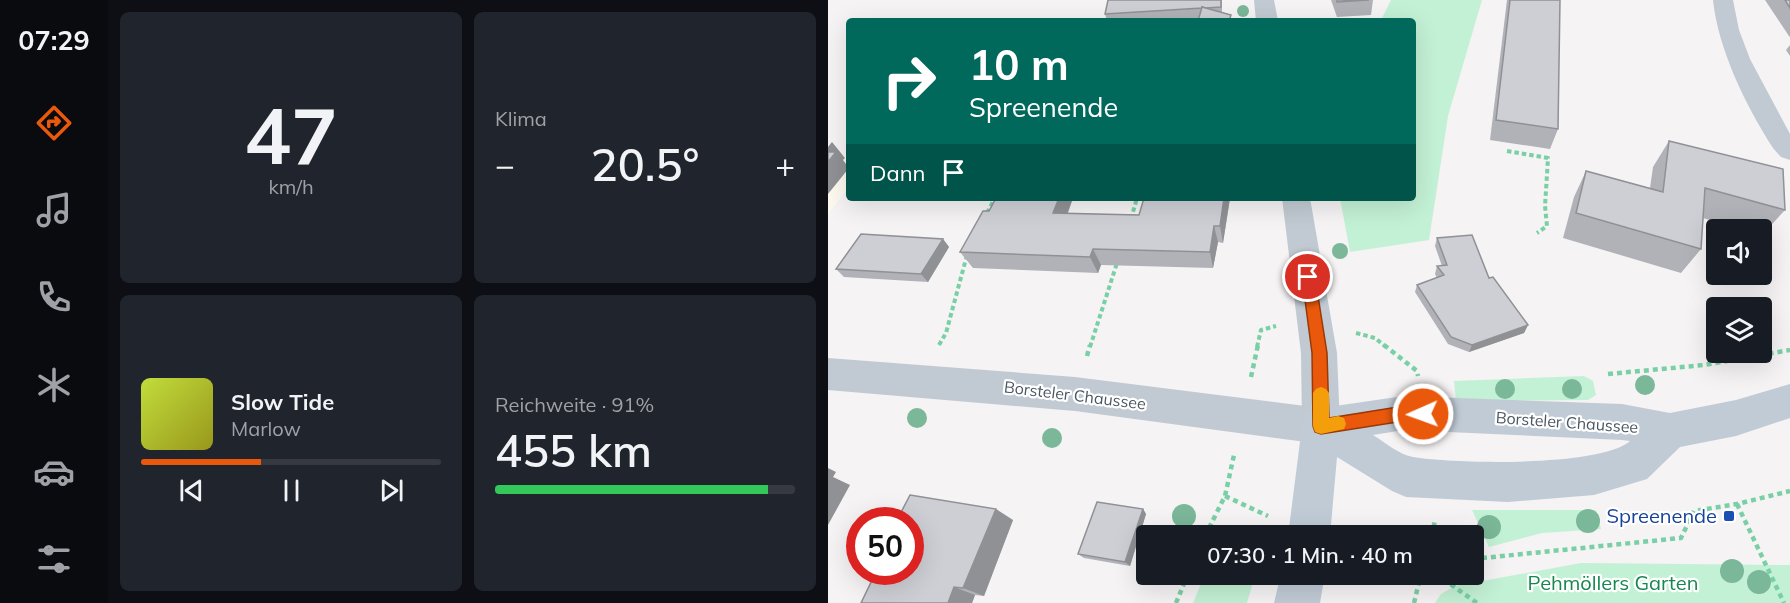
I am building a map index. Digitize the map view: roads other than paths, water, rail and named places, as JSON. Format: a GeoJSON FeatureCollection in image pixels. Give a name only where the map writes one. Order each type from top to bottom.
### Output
{"type":"FeatureCollection","features":[{"type":"Feature","properties":{"kind":"main road","name":"Borsteler Chaussee"},"geometry":{"type":"LineString","coordinates":[[1321,426],[1404,413],[1622,423],[1670,431],[1736,418],[1790,401]]}},
{"type":"Feature","properties":{"kind":"main road","name":"Borsteler Chaussee"},"geometry":{"type":"LineString","coordinates":[[1321,426],[1406,477],[1508,482],[1594,475],[1633,465],[1670,431]]}},
{"type":"Feature","properties":{"kind":"main road"},"geometry":{"type":"LineString","coordinates":[[1310,525],[1321,426]]}},
{"type":"Feature","properties":{"kind":"main road"},"geometry":{"type":"LineString","coordinates":[[1297,603],[1301,585]]}},
{"type":"Feature","properties":{"kind":"street"},"geometry":{"type":"LineString","coordinates":[[1264,0],[1267,18]]}},
{"type":"Feature","properties":{"kind":"street"},"geometry":{"type":"LineString","coordinates":[[1723,0],[1728,32],[1742,70],[1784,146]]}},
{"type":"Feature","properties":{"kind":"street"},"geometry":{"type":"LineString","coordinates":[[1296,201],[1319,353],[1321,426]]}},
{"type":"Feature","properties":{"kind":"street","name":"Borsteler Chaussee"},"geometry":{"type":"LineString","coordinates":[[828,374],[1075,393],[1321,426]]}},
{"type":"Feature","properties":{"kind":"place","name":"Spreenende"},"geometry":{"type":"Point","coordinates":[1729,516]}},
{"type":"Feature","properties":{"kind":"park label","name":"Pehmöllers Garten"},"geometry":{"type":"Point","coordinates":[1613,583]}}]}
